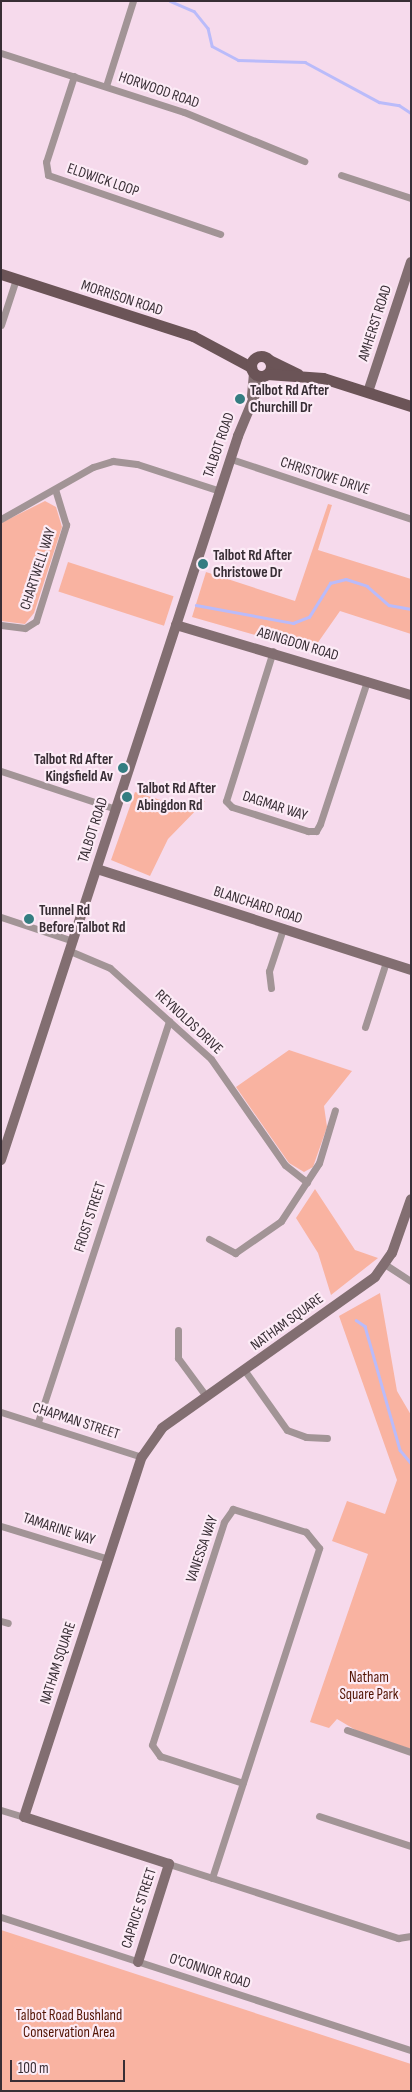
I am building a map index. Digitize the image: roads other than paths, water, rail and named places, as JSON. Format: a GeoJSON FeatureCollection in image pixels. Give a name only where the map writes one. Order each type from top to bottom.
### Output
{"type":"FeatureCollection","features":[{"type":"Feature","properties":{"kind":"main road","name":"MORRISON ROAD"},"geometry":{"type":"LineString","coordinates":[[1,274],[192,336],[258,370],[304,376],[368,392],[411,406]]}},
{"type":"Feature","properties":{"kind":"main road","name":"MORRISON ROAD"},"geometry":{"type":"LineString","coordinates":[[258,370],[269,360],[304,376]]}},
{"type":"Feature","properties":{"kind":"street"},"geometry":{"type":"LineString","coordinates":[[106,86],[133,1]]}},
{"type":"Feature","properties":{"kind":"street","name":"HORWOOD ROAD"},"geometry":{"type":"LineString","coordinates":[[1,53],[106,86],[304,161]]}},
{"type":"Feature","properties":{"kind":"street","name":"ELDWICK LOOP"},"geometry":{"type":"LineString","coordinates":[[74,76],[46,162],[48,175],[220,234]]}},
{"type":"Feature","properties":{"kind":"street"},"geometry":{"type":"LineString","coordinates":[[341,175],[411,198]]}},
{"type":"Feature","properties":{"kind":"street","name":"AMHERST ROAD"},"geometry":{"type":"LineString","coordinates":[[368,392],[411,262]]}},
{"type":"Feature","properties":{"kind":"street"},"geometry":{"type":"LineString","coordinates":[[1,325],[16,279]]}},
{"type":"Feature","properties":{"kind":"street","name":"TALBOT ROAD"},"geometry":{"type":"LineString","coordinates":[[1,1160],[252,396],[258,370]]}},
{"type":"Feature","properties":{"kind":"street","name":"CHRISTOWE DRIVE"},"geometry":{"type":"LineString","coordinates":[[230,459],[411,519]]}},
{"type":"Feature","properties":{"kind":"street"},"geometry":{"type":"LineString","coordinates":[[1,519],[93,467],[120,461],[220,491]]}},
{"type":"Feature","properties":{"kind":"street","name":"CHARTWELL WAY"},"geometry":{"type":"LineString","coordinates":[[1,625],[26,628],[36,621],[66,525],[55,490]]}},
{"type":"Feature","properties":{"kind":"street","name":"ABINGDON ROAD"},"geometry":{"type":"LineString","coordinates":[[176,625],[273,651],[411,695]]}},
{"type":"Feature","properties":{"kind":"street","name":"DAGMAR WAY"},"geometry":{"type":"LineString","coordinates":[[273,651],[226,801],[232,807],[300,829],[316,831],[320,824],[367,681]]}},
{"type":"Feature","properties":{"kind":"street"},"geometry":{"type":"LineString","coordinates":[[1,771],[116,809]]}},
{"type":"Feature","properties":{"kind":"street","name":"BLANCHARD ROAD"},"geometry":{"type":"LineString","coordinates":[[97,869],[411,970]]}},
{"type":"Feature","properties":{"kind":"street","name":"REYNOLDS DRIVE"},"geometry":{"type":"LineString","coordinates":[[1,918],[71,946],[110,968],[211,1060],[285,1165],[307,1182]]}},
{"type":"Feature","properties":{"kind":"street"},"geometry":{"type":"LineString","coordinates":[[271,988],[269,971],[283,929]]}},
{"type":"Feature","properties":{"kind":"street"},"geometry":{"type":"LineString","coordinates":[[365,1027],[386,962]]}},
{"type":"Feature","properties":{"kind":"street","name":"FROST STREET"},"geometry":{"type":"LineString","coordinates":[[38,1422],[169,1021]]}},
{"type":"Feature","properties":{"kind":"street"},"geometry":{"type":"LineString","coordinates":[[209,1239],[228,1252],[241,1250],[281,1220],[319,1163],[335,1110]]}},
{"type":"Feature","properties":{"kind":"street"},"geometry":{"type":"LineString","coordinates":[[411,1199],[386,1265],[411,1281]]}},
{"type":"Feature","properties":{"kind":"street","name":"NATHAM SQUARE"},"geometry":{"type":"LineString","coordinates":[[24,1817],[142,1458],[162,1428],[245,1371],[386,1265]]}},
{"type":"Feature","properties":{"kind":"street"},"geometry":{"type":"LineString","coordinates":[[178,1330],[178,1358],[206,1396]]}},
{"type":"Feature","properties":{"kind":"street"},"geometry":{"type":"LineString","coordinates":[[245,1371],[287,1430],[306,1438],[327,1438]]}},
{"type":"Feature","properties":{"kind":"street","name":"CHAPMAN STREET"},"geometry":{"type":"LineString","coordinates":[[1,1412],[38,1422],[142,1458]]}},
{"type":"Feature","properties":{"kind":"street","name":"VANESSA WAY"},"geometry":{"type":"LineString","coordinates":[[212,1878],[243,1783],[319,1548],[306,1532],[233,1510],[224,1522],[152,1745],[160,1756],[243,1783]]}},
{"type":"Feature","properties":{"kind":"street","name":"TAMARINE WAY"},"geometry":{"type":"LineString","coordinates":[[1,1526],[108,1559]]}},
{"type":"Feature","properties":{"kind":"street"},"geometry":{"type":"LineString","coordinates":[[346,1730],[411,1752]]}},
{"type":"Feature","properties":{"kind":"street"},"geometry":{"type":"LineString","coordinates":[[1,1810],[398,1938],[411,1936]]}},
{"type":"Feature","properties":{"kind":"street"},"geometry":{"type":"LineString","coordinates":[[319,1816],[411,1846]]}},
{"type":"Feature","properties":{"kind":"street","name":"CAPRICE STREET"},"geometry":{"type":"LineString","coordinates":[[138,1962],[169,1864]]}},
{"type":"Feature","properties":{"kind":"street","name":"O'CONNOR ROAD"},"geometry":{"type":"LineString","coordinates":[[1,1917],[411,2050]]}},
{"type":"Feature","properties":{"kind":"waterway"},"geometry":{"type":"LineString","coordinates":[[170,1],[194,11],[208,28],[212,46],[238,60],[305,62],[379,102],[399,105],[411,113]]}},
{"type":"Feature","properties":{"kind":"waterway"},"geometry":{"type":"LineString","coordinates":[[196,605],[293,623],[309,617],[330,583],[346,579],[367,586],[389,605],[411,609]]}},
{"type":"Feature","properties":{"kind":"waterway"},"geometry":{"type":"LineString","coordinates":[[356,1320],[365,1326],[400,1450],[411,1463]]}},
{"type":"Feature","properties":{"kind":"place","name":"Talbot Rd After Churchill Dr"},"geometry":{"type":"Point","coordinates":[240,399]}},
{"type":"Feature","properties":{"kind":"place","name":"Talbot Rd After Christowe Dr"},"geometry":{"type":"Point","coordinates":[203,564]}},
{"type":"Feature","properties":{"kind":"place","name":"Talbot Rd After Kingsfield Av"},"geometry":{"type":"Point","coordinates":[123,768]}},
{"type":"Feature","properties":{"kind":"place","name":"Talbot Rd After Abingdon Rd"},"geometry":{"type":"Point","coordinates":[127,797]}},
{"type":"Feature","properties":{"kind":"place","name":"Tunnel Rd Before Talbot Rd"},"geometry":{"type":"Point","coordinates":[29,919]}},
{"type":"Feature","properties":{"kind":"park label","name":"Natham Square Park"},"geometry":{"type":"Point","coordinates":[369,1686]}},
{"type":"Feature","properties":{"kind":"park label","name":"Talbot Road Bushland Conservation Area"},"geometry":{"type":"Point","coordinates":[69,2024]}}]}
